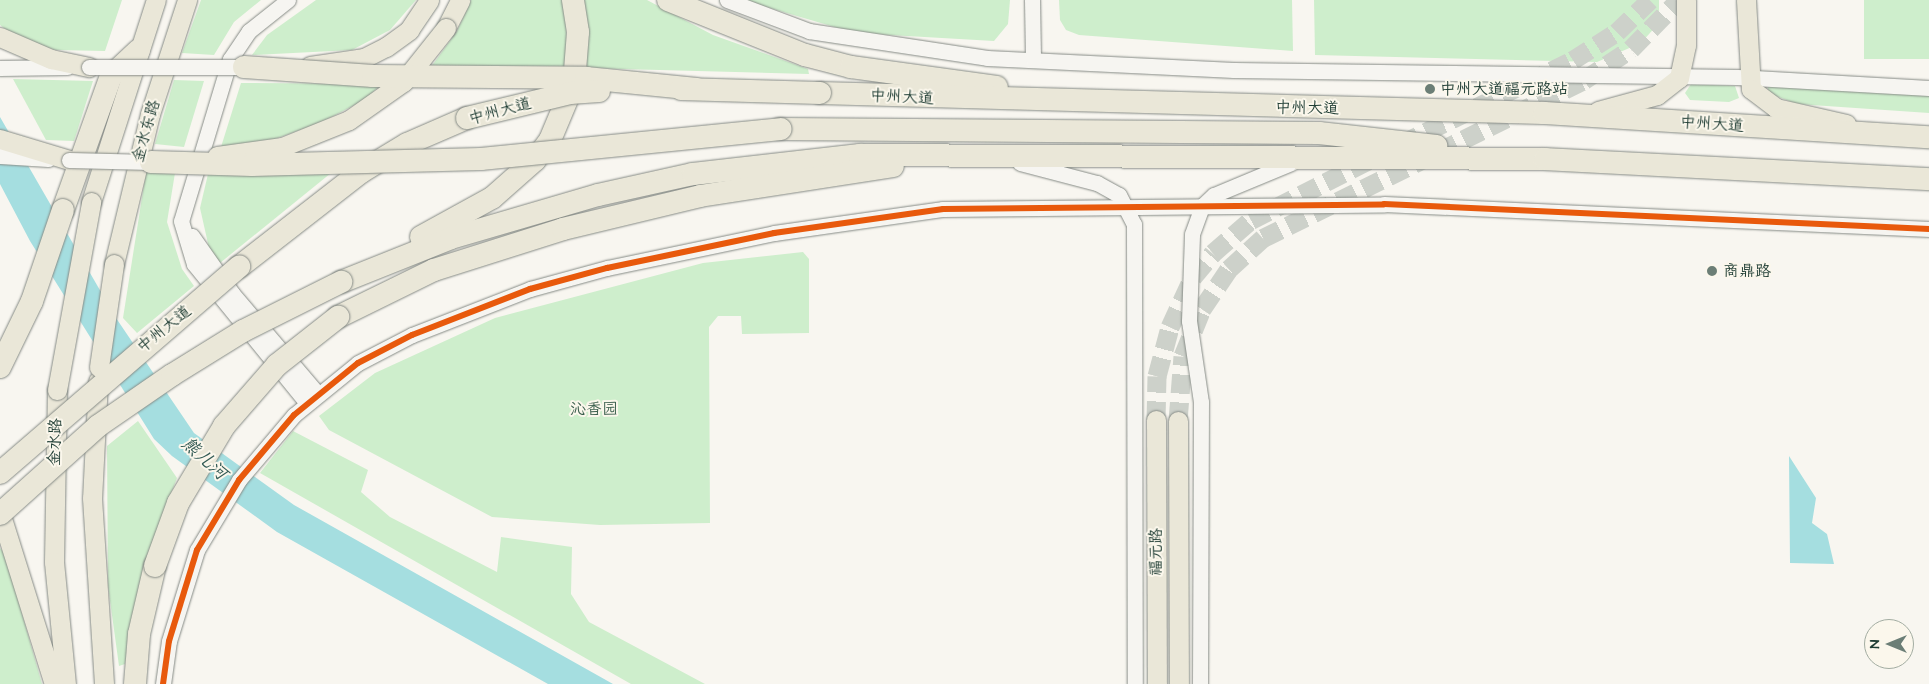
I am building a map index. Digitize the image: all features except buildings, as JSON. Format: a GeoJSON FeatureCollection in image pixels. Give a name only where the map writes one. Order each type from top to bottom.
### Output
{"type":"FeatureCollection","features":[{"type":"Feature","properties":{"kind":"highway"},"geometry":{"type":"LineString","coordinates":[[0,513],[98,426],[172,375],[243,331],[341,282],[492,198],[536,160],[560,124],[574,83],[578,32],[573,0]]}},
{"type":"Feature","properties":{"kind":"highway"},"geometry":{"type":"LineString","coordinates":[[668,0],[760,40],[851,68],[960,84],[1262,107]]}},
{"type":"Feature","properties":{"kind":"highway"},"geometry":{"type":"LineString","coordinates":[[0,367],[32,301],[111,76],[139,49]]}},
{"type":"Feature","properties":{"kind":"highway"},"geometry":{"type":"LineString","coordinates":[[244,67],[373,76],[586,78],[696,89]]}},
{"type":"Feature","properties":{"kind":"highway","name":"中州大道"},"geometry":{"type":"LineString","coordinates":[[0,473],[239,267],[361,172],[407,144],[467,118],[570,93],[696,89],[1579,115],[1929,137]]}},
{"type":"Feature","properties":{"kind":"highway"},"geometry":{"type":"LineString","coordinates":[[151,162],[252,165],[481,159],[780,129],[1319,133],[1545,159]]}},
{"type":"Feature","properties":{"kind":"highway"},"geometry":{"type":"LineString","coordinates":[[341,282],[503,222],[693,174],[860,155],[1545,159],[1929,179]]}},
{"type":"Feature","properties":{"kind":"highway"},"geometry":{"type":"LineString","coordinates":[[134,684],[139,634],[155,566],[178,503],[224,426],[272,370],[338,317],[401,284],[470,257],[612,216],[787,181],[980,155]]}},
{"type":"Feature","properties":{"kind":"main road"},"geometry":{"type":"LineString","coordinates":[[139,49],[146,0]]}},
{"type":"Feature","properties":{"kind":"main road","name":"金水东路"},"geometry":{"type":"LineString","coordinates":[[91,202],[156,0]]}},
{"type":"Feature","properties":{"kind":"main road"},"geometry":{"type":"LineString","coordinates":[[244,67],[314,66],[364,58],[409,30],[429,0]]}},
{"type":"Feature","properties":{"kind":"main road"},"geometry":{"type":"LineString","coordinates":[[151,162],[282,147],[349,120],[418,66],[460,0]]}},
{"type":"Feature","properties":{"kind":"main road"},"geometry":{"type":"LineString","coordinates":[[1579,115],[1638,103],[1657,96],[1679,77],[1686,45],[1686,0]]}},
{"type":"Feature","properties":{"kind":"main road"},"geometry":{"type":"LineString","coordinates":[[1746,0],[1748,78],[1757,96],[1776,108],[1903,136]]}},
{"type":"Feature","properties":{"kind":"main road","name":"金水东路"},"geometry":{"type":"LineString","coordinates":[[104,684],[92,498],[99,367],[114,264],[150,114],[186,2]]}},
{"type":"Feature","properties":{"kind":"main road"},"geometry":{"type":"LineString","coordinates":[[0,37],[51,59],[89,67]]}},
{"type":"Feature","properties":{"kind":"main road"},"geometry":{"type":"LineString","coordinates":[[0,139],[69,160]]}},
{"type":"Feature","properties":{"kind":"main road","name":"金水路"},"geometry":{"type":"LineString","coordinates":[[66,684],[54,562],[58,390],[91,202]]}},
{"type":"Feature","properties":{"kind":"main road","name":"福元路"},"geometry":{"type":"LineString","coordinates":[[1156,420],[1157,684]]}},
{"type":"Feature","properties":{"kind":"main road","name":"福元路"},"geometry":{"type":"LineString","coordinates":[[1178,420],[1179,684]]}},
{"type":"Feature","properties":{"kind":"main road"},"geometry":{"type":"LineString","coordinates":[[0,513],[54,684]]}},
{"type":"Feature","properties":{"kind":"street"},"geometry":{"type":"LineString","coordinates":[[288,0],[250,31],[230,59],[185,205],[198,248],[312,398]]}},
{"type":"Feature","properties":{"kind":"street"},"geometry":{"type":"LineString","coordinates":[[727,0],[809,31],[968,56],[1234,70],[1748,78],[1929,88]]}},
{"type":"Feature","properties":{"kind":"street"},"geometry":{"type":"LineString","coordinates":[[1032,0],[1033,60]]}},
{"type":"Feature","properties":{"kind":"street"},"geometry":{"type":"LineString","coordinates":[[0,68],[244,67]]}},
{"type":"Feature","properties":{"kind":"street"},"geometry":{"type":"LineString","coordinates":[[980,155],[1097,183],[1128,206],[1136,244],[1135,684]]}},
{"type":"Feature","properties":{"kind":"street"},"geometry":{"type":"LineString","coordinates":[[0,156],[151,162]]}},
{"type":"Feature","properties":{"kind":"street"},"geometry":{"type":"LineString","coordinates":[[1200,684],[1201,402],[1189,321],[1192,234],[1202,206],[1256,174],[1304,159]]}},
{"type":"Feature","properties":{"kind":"street"},"geometry":{"type":"LineString","coordinates":[[163,684],[169,641],[197,550],[227,498],[270,441],[312,398],[375,353],[457,316],[530,288],[662,254],[866,218],[943,209],[1384,204],[1929,228]]}},
{"type":"Feature","properties":{"kind":"green space"},"geometry":{"type":"Polygon","coordinates":[[[0,0],[122,0],[105,51],[55,50],[14,36],[0,25],[0,0]]]}},
{"type":"Feature","properties":{"kind":"green space"},"geometry":{"type":"Polygon","coordinates":[[[201,0],[261,0],[234,22],[214,55],[182,53],[201,0]]]}},
{"type":"Feature","properties":{"kind":"green space"},"geometry":{"type":"Polygon","coordinates":[[[316,0],[416,0],[390,30],[352,50],[252,55],[267,35],[316,0]]]}},
{"type":"Feature","properties":{"kind":"green space"},"geometry":{"type":"Polygon","coordinates":[[[471,0],[565,0],[568,68],[431,67],[457,31],[471,0]]]}},
{"type":"Feature","properties":{"kind":"green space"},"geometry":{"type":"Polygon","coordinates":[[[583,0],[647,0],[713,35],[808,69],[809,74],[583,68],[583,0]]]}},
{"type":"Feature","properties":{"kind":"green space"},"geometry":{"type":"Polygon","coordinates":[[[742,0],[1010,0],[1008,24],[994,41],[855,33],[742,0]]]}},
{"type":"Feature","properties":{"kind":"green space"},"geometry":{"type":"Polygon","coordinates":[[[1059,0],[1292,0],[1293,51],[1079,35],[1066,30],[1060,20],[1059,0]]]}},
{"type":"Feature","properties":{"kind":"green space"},"geometry":{"type":"Polygon","coordinates":[[[1314,0],[1659,0],[1659,11],[1658,24],[1641,43],[1597,62],[1315,55],[1314,0]]]}},
{"type":"Feature","properties":{"kind":"green space"},"geometry":{"type":"Polygon","coordinates":[[[1864,0],[1929,0],[1929,59],[1864,59],[1864,0]]]}},
{"type":"Feature","properties":{"kind":"green space"},"geometry":{"type":"Polygon","coordinates":[[[13,79],[93,81],[74,141],[46,140],[13,79]]]}},
{"type":"Feature","properties":{"kind":"green space"},"geometry":{"type":"Polygon","coordinates":[[[174,80],[204,81],[184,147],[155,144],[174,80]]]}},
{"type":"Feature","properties":{"kind":"green space"},"geometry":{"type":"Polygon","coordinates":[[[241,83],[381,84],[366,99],[322,122],[275,139],[221,147],[241,83]]]}},
{"type":"Feature","properties":{"kind":"green space"},"geometry":{"type":"Polygon","coordinates":[[[1691,84],[1735,86],[1739,98],[1729,102],[1690,100],[1685,93],[1691,84]]]}},
{"type":"Feature","properties":{"kind":"green space"},"geometry":{"type":"Polygon","coordinates":[[[1768,86],[1929,95],[1929,113],[1797,104],[1768,93],[1768,86]]]}},
{"type":"Feature","properties":{"kind":"green space"},"geometry":{"type":"Polygon","coordinates":[[[146,172],[175,173],[167,222],[182,269],[194,286],[137,333],[123,318],[146,172]]]}},
{"type":"Feature","properties":{"kind":"green space"},"geometry":{"type":"Polygon","coordinates":[[[331,173],[220,263],[209,248],[200,208],[208,174],[331,173]]]}},
{"type":"Feature","properties":{"kind":"green space","name":"沁香园"},"geometry":{"type":"Polygon","coordinates":[[[803,252],[809,259],[809,333],[742,334],[741,316],[718,316],[709,327],[710,523],[600,525],[492,517],[329,430],[319,416],[375,373],[495,318],[703,263],[803,252]]]}},
{"type":"Feature","properties":{"kind":"green space"},"geometry":{"type":"Polygon","coordinates":[[[138,421],[177,478],[144,564],[125,664],[119,666],[108,586],[107,446],[138,421]]]}},
{"type":"Feature","properties":{"kind":"green space"},"geometry":{"type":"Polygon","coordinates":[[[293,431],[368,470],[361,492],[390,517],[497,572],[501,537],[572,547],[571,594],[589,622],[705,684],[631,684],[260,473],[293,431]]]}},
{"type":"Feature","properties":{"kind":"green space"},"geometry":{"type":"Polygon","coordinates":[[[0,548],[5,554],[42,684],[0,684],[0,548]]]}},
{"type":"Feature","properties":{"kind":"water","name":"熊儿河"},"geometry":{"type":"Polygon","coordinates":[[[0,117],[116,318],[194,433],[294,505],[613,684],[548,684],[277,532],[172,456],[154,439],[30,241],[0,184],[0,117]]]}},
{"type":"Feature","properties":{"kind":"water"},"geometry":{"type":"Polygon","coordinates":[[[1789,456],[1816,498],[1812,523],[1827,534],[1834,564],[1790,563],[1789,456]]]}},
{"type":"Feature","properties":{"kind":"tunnel"},"geometry":{"type":"LineString","coordinates":[[1401,144],[1573,60],[1617,32],[1650,0]]}},
{"type":"Feature","properties":{"kind":"tunnel"},"geometry":{"type":"LineString","coordinates":[[1178,421],[1183,356],[1202,309],[1229,269],[1263,238],[1584,80],[1631,49],[1679,0]]}},
{"type":"Feature","properties":{"kind":"tunnel"},"geometry":{"type":"LineString","coordinates":[[1156,420],[1157,376],[1170,327],[1193,277],[1213,253],[1251,220],[1375,157]]}},
{"type":"Feature","properties":{"kind":"cycle path"},"geometry":{"type":"LineString","coordinates":[[163,684],[169,641],[197,550],[239,480],[294,415],[358,363],[412,335],[530,289],[607,268],[774,233],[943,209],[1384,204],[1929,229]]}},
{"type":"Feature","properties":{"kind":"place","name":"中州大道福元路站"},"geometry":{"type":"Point","coordinates":[1430,89]}},
{"type":"Feature","properties":{"kind":"place","name":"商鼎路"},"geometry":{"type":"Point","coordinates":[1712,271]}}]}
